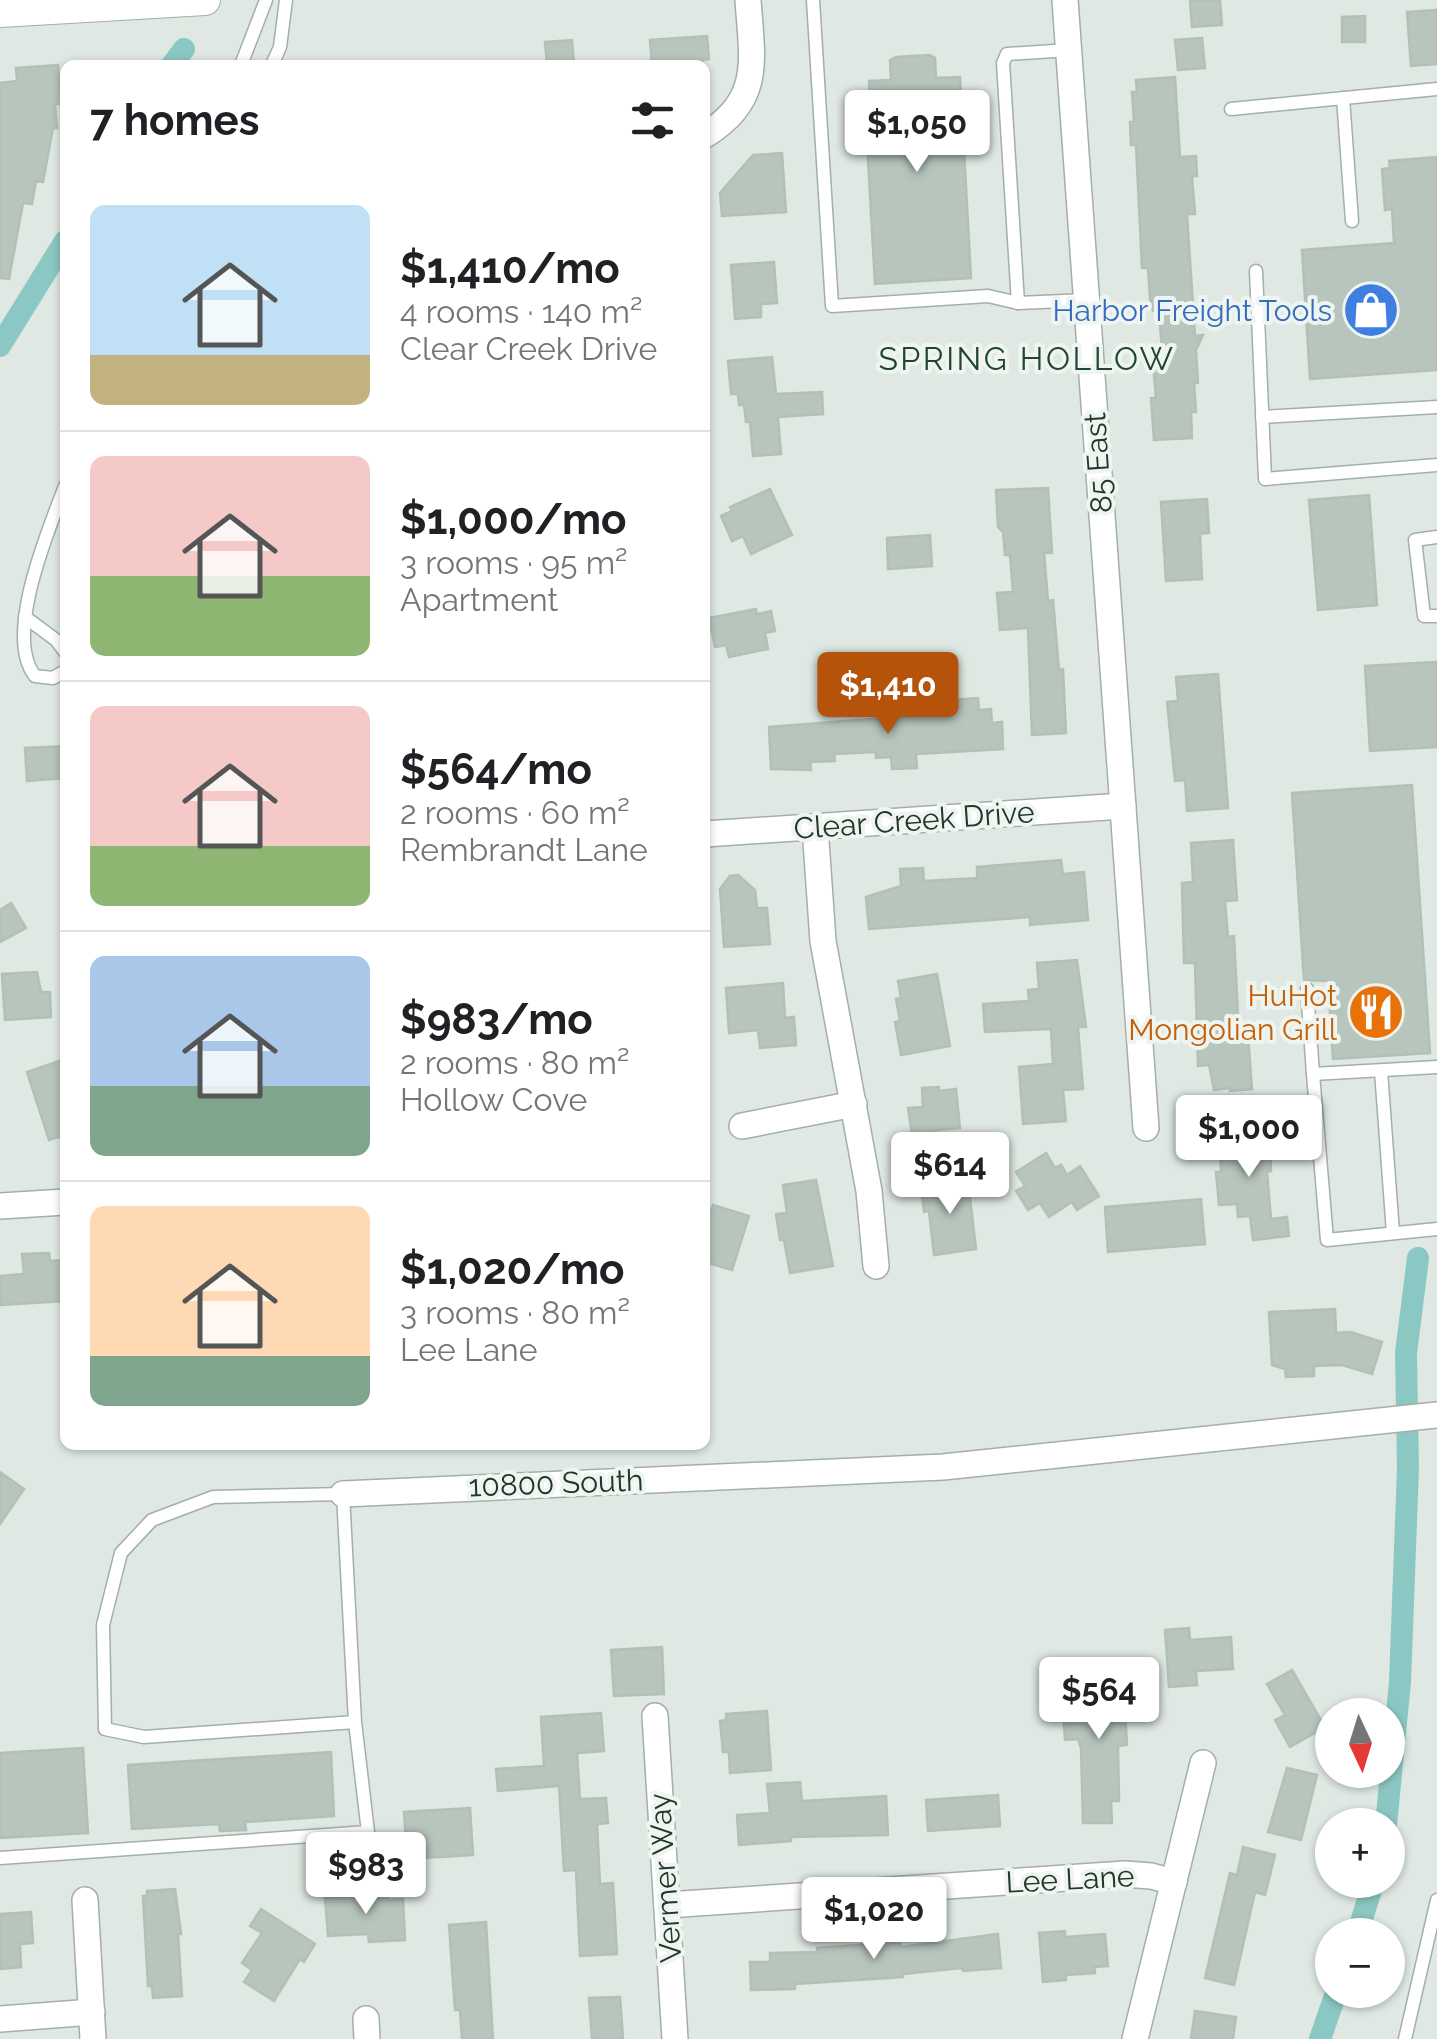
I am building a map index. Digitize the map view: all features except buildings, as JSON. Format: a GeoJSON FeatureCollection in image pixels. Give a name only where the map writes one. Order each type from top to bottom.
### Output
{"type":"FeatureCollection","features":[{"type":"Feature","properties":{"kind":"street"},"geometry":{"type":"LineString","coordinates":[[0,12],[205,0]]}},
{"type":"Feature","properties":{"kind":"street"},"geometry":{"type":"LineString","coordinates":[[710,131],[734,114],[751,78],[748,0]]}},
{"type":"Feature","properties":{"kind":"street","name":"85 East"},"geometry":{"type":"LineString","coordinates":[[1065,0],[1146,1128]]}},
{"type":"Feature","properties":{"kind":"street","name":"Clear Creek Drive"},"geometry":{"type":"LineString","coordinates":[[710,834],[1123,806]]}},
{"type":"Feature","properties":{"kind":"street"},"geometry":{"type":"LineString","coordinates":[[815,827],[823,940],[870,1191],[876,1266]]}},
{"type":"Feature","properties":{"kind":"street"},"geometry":{"type":"LineString","coordinates":[[742,1126],[854,1104]]}},
{"type":"Feature","properties":{"kind":"street"},"geometry":{"type":"LineString","coordinates":[[0,1206],[60,1202]]}},
{"type":"Feature","properties":{"kind":"street","name":"10800 South"},"geometry":{"type":"LineString","coordinates":[[343,1494],[944,1467],[1429,1416]]}},
{"type":"Feature","properties":{"kind":"street","name":"Vermer Way"},"geometry":{"type":"LineString","coordinates":[[655,1716],[676,2039]]}},
{"type":"Feature","properties":{"kind":"street"},"geometry":{"type":"LineString","coordinates":[[1135,2039],[1203,1763]]}},
{"type":"Feature","properties":{"kind":"street","name":"Lee Lane"},"geometry":{"type":"LineString","coordinates":[[667,1905],[1125,1874],[1174,1882]]}},
{"type":"Feature","properties":{"kind":"street"},"geometry":{"type":"LineString","coordinates":[[85,1900],[94,2039]]}},
{"type":"Feature","properties":{"kind":"street"},"geometry":{"type":"LineString","coordinates":[[0,2018],[92,2012]]}},
{"type":"Feature","properties":{"kind":"lane"},"geometry":{"type":"LineString","coordinates":[[242,60],[266,0]]}},
{"type":"Feature","properties":{"kind":"lane"},"geometry":{"type":"LineString","coordinates":[[274,60],[280,47],[286,0]]}},
{"type":"Feature","properties":{"kind":"lane"},"geometry":{"type":"LineString","coordinates":[[813,0],[832,306],[988,296],[1018,303],[1087,300]]}},
{"type":"Feature","properties":{"kind":"lane"},"geometry":{"type":"LineString","coordinates":[[1018,303],[1003,63],[1007,54],[1069,50]]}},
{"type":"Feature","properties":{"kind":"lane"},"geometry":{"type":"LineString","coordinates":[[1231,109],[1437,90]]}},
{"type":"Feature","properties":{"kind":"lane"},"geometry":{"type":"LineString","coordinates":[[1343,98],[1352,221]]}},
{"type":"Feature","properties":{"kind":"lane"},"geometry":{"type":"LineString","coordinates":[[1256,272],[1265,479],[1437,466]]}},
{"type":"Feature","properties":{"kind":"lane"},"geometry":{"type":"LineString","coordinates":[[1262,417],[1437,408]]}},
{"type":"Feature","properties":{"kind":"lane"},"geometry":{"type":"LineString","coordinates":[[60,500],[38,560],[25,617],[27,665],[36,676],[53,678],[60,674]]}},
{"type":"Feature","properties":{"kind":"lane"},"geometry":{"type":"LineString","coordinates":[[1437,537],[1416,540],[1424,616],[1437,616]]}},
{"type":"Feature","properties":{"kind":"lane"},"geometry":{"type":"LineString","coordinates":[[25,617],[60,645]]}},
{"type":"Feature","properties":{"kind":"lane"},"geometry":{"type":"LineString","coordinates":[[1308,990],[1327,1240],[1437,1229]]}},
{"type":"Feature","properties":{"kind":"lane"},"geometry":{"type":"LineString","coordinates":[[1314,1074],[1437,1068]]}},
{"type":"Feature","properties":{"kind":"lane"},"geometry":{"type":"LineString","coordinates":[[1381,1071],[1393,1234]]}},
{"type":"Feature","properties":{"kind":"lane"},"geometry":{"type":"LineString","coordinates":[[0,1858],[368,1832],[355,1722],[343,1494]]}},
{"type":"Feature","properties":{"kind":"lane","name":"10800 South"},"geometry":{"type":"LineString","coordinates":[[343,1494],[214,1497],[152,1520],[121,1553],[103,1625],[105,1729],[144,1737],[355,1722]]}},
{"type":"Feature","properties":{"kind":"lane"},"geometry":{"type":"LineString","coordinates":[[1405,2039],[1430,1954],[1437,1900]]}},
{"type":"Feature","properties":{"kind":"waterway"},"geometry":{"type":"LineString","coordinates":[[176,60],[184,49]]}},
{"type":"Feature","properties":{"kind":"waterway"},"geometry":{"type":"LineString","coordinates":[[0,346],[60,249]]}},
{"type":"Feature","properties":{"kind":"waterway"},"geometry":{"type":"LineString","coordinates":[[1388,1808],[1400,1682],[1408,1468],[1406,1353],[1418,1258]]}},
{"type":"Feature","properties":{"kind":"waterway"},"geometry":{"type":"LineString","coordinates":[[1362,1918],[1368,1898]]}},
{"type":"Feature","properties":{"kind":"waterway"},"geometry":{"type":"LineString","coordinates":[[1320,2039],[1331,2008]]}},
{"type":"Feature","properties":{"kind":"place","name":"Harbor Freight Tools"},"geometry":{"type":"Point","coordinates":[1371,310]}},
{"type":"Feature","properties":{"kind":"place","name":"HuHot Mongolian Grill"},"geometry":{"type":"Point","coordinates":[1376,1012]}},
{"type":"Feature","properties":{"kind":"district","name":"SPRING HOLLOW"},"geometry":{"type":"Point","coordinates":[1027,358]}}]}
